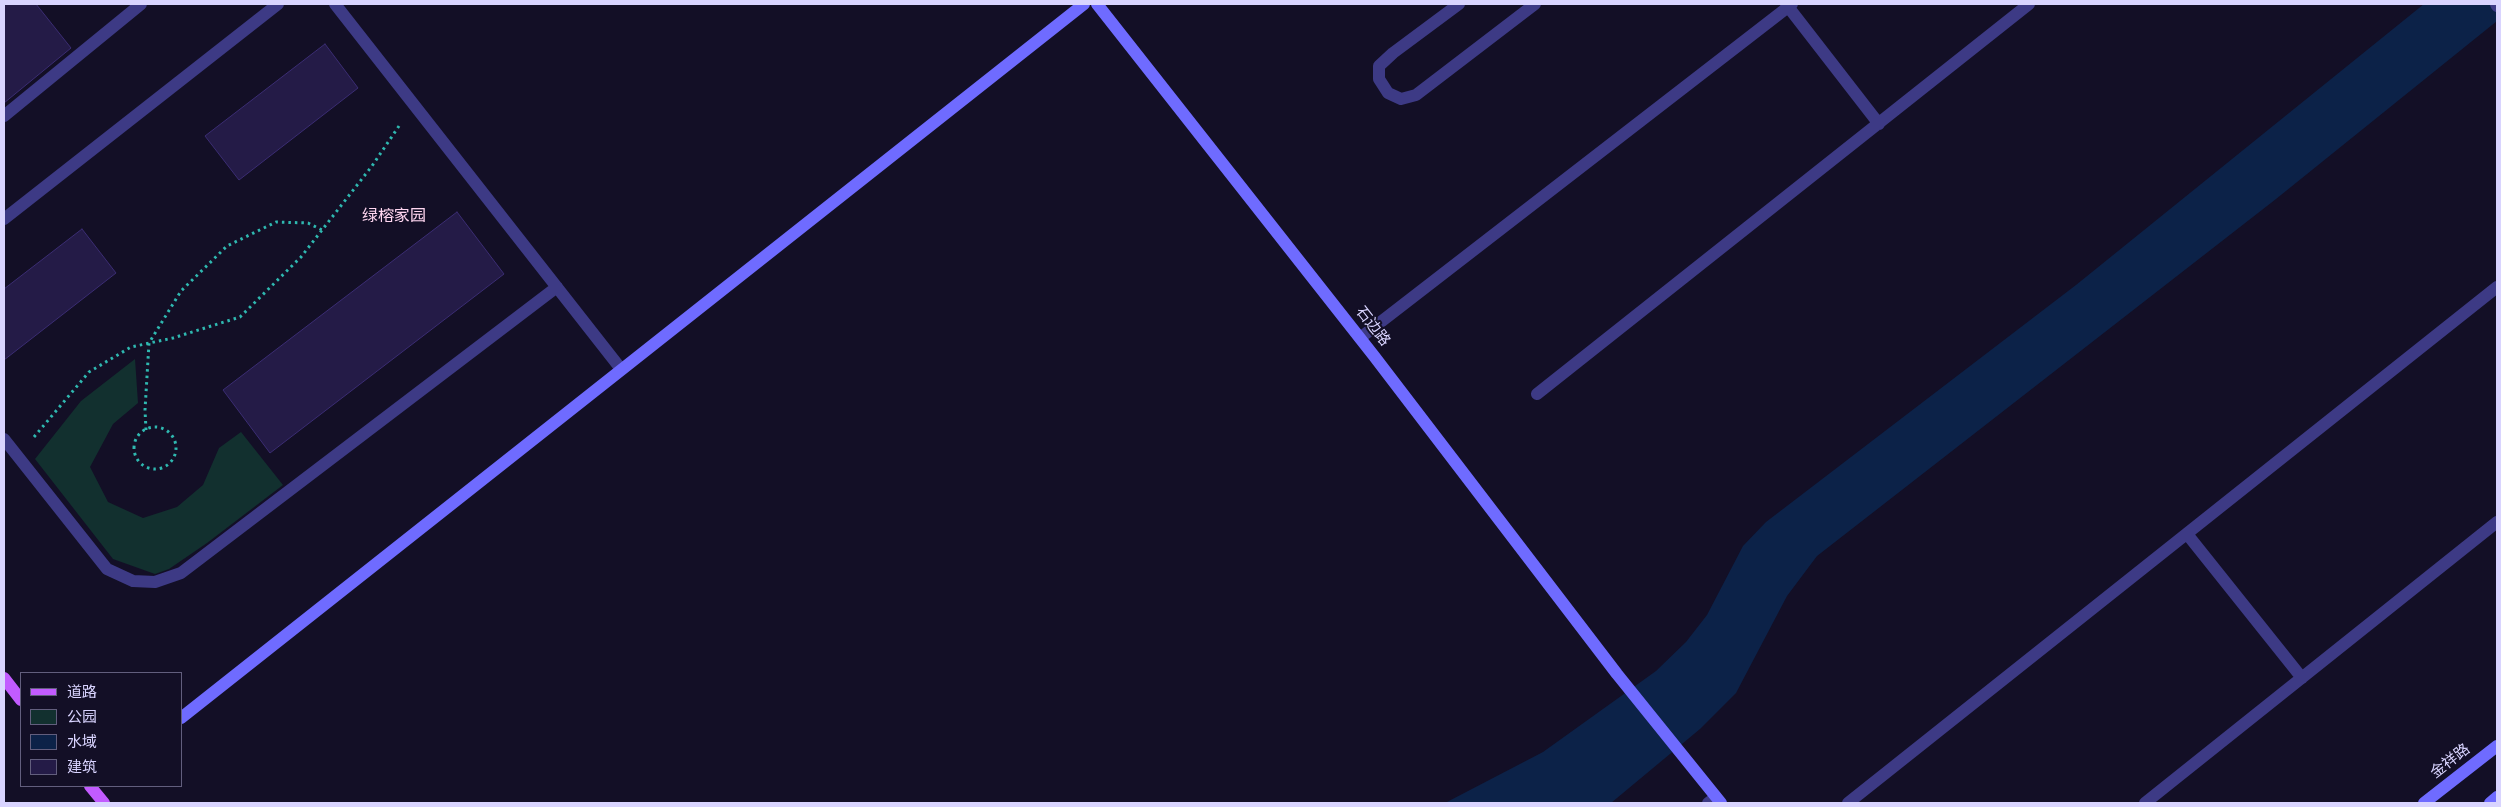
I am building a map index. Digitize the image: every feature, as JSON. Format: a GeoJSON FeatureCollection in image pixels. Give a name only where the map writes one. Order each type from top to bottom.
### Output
{"type":"FeatureCollection","features":[{"type":"Feature","properties":{"kind":"main road"},"geometry":{"type":"LineString","coordinates":[[4,678],[20,699]]}},
{"type":"Feature","properties":{"kind":"main road"},"geometry":{"type":"LineString","coordinates":[[93,787],[104,803]]}},
{"type":"Feature","properties":{"kind":"street"},"geometry":{"type":"LineString","coordinates":[[182,717],[1084,4]]}},
{"type":"Feature","properties":{"kind":"street","name":"石边路"},"geometry":{"type":"LineString","coordinates":[[1097,4],[1360,338],[1617,674],[1696,773],[1715,801]]}},
{"type":"Feature","properties":{"kind":"street","name":"金祥路"},"geometry":{"type":"LineString","coordinates":[[2424,803],[2497,746]]}},
{"type":"Feature","properties":{"kind":"street"},"geometry":{"type":"LineString","coordinates":[[2490,803],[2497,797]]}},
{"type":"Feature","properties":{"kind":"lane"},"geometry":{"type":"LineString","coordinates":[[4,116],[141,4]]}},
{"type":"Feature","properties":{"kind":"lane"},"geometry":{"type":"LineString","coordinates":[[4,219],[278,4]]}},
{"type":"Feature","properties":{"kind":"lane"},"geometry":{"type":"LineString","coordinates":[[335,4],[621,370]]}},
{"type":"Feature","properties":{"kind":"lane"},"geometry":{"type":"LineString","coordinates":[[1459,4],[1393,53],[1379,66],[1379,79],[1388,93],[1401,99],[1416,95],[1535,4]]}},
{"type":"Feature","properties":{"kind":"lane"},"geometry":{"type":"LineString","coordinates":[[1537,394],[2029,4]]}},
{"type":"Feature","properties":{"kind":"lane"},"geometry":{"type":"LineString","coordinates":[[1360,338],[1788,5],[1878,124]]}},
{"type":"Feature","properties":{"kind":"lane"},"geometry":{"type":"LineString","coordinates":[[4,439],[106,569],[133,580],[155,582],[181,573],[557,287]]}},
{"type":"Feature","properties":{"kind":"lane"},"geometry":{"type":"LineString","coordinates":[[1848,803],[2497,287]]}},
{"type":"Feature","properties":{"kind":"lane"},"geometry":{"type":"LineString","coordinates":[[2146,803],[2497,522]]}},
{"type":"Feature","properties":{"kind":"lane"},"geometry":{"type":"LineString","coordinates":[[2187,534],[2302,678]]}},
{"type":"Feature","properties":{"kind":"path"},"geometry":{"type":"LineString","coordinates":[[18,458],[52,413],[89,372],[131,347],[173,338],[240,317],[301,257],[372,166],[413,104]]}},
{"type":"Feature","properties":{"kind":"path"},"geometry":{"type":"LineString","coordinates":[[146,430],[152,428],[166,430],[174,439],[176,446],[174,459],[163,468],[149,469],[138,460],[135,454],[136,440],[146,430],[145,410],[149,343],[181,291],[227,246],[276,222],[308,223],[322,230]]}},
{"type":"Feature","properties":{"kind":"green space"},"geometry":{"type":"Polygon","coordinates":[[[135,359],[138,403],[113,424],[90,467],[108,502],[143,518],[177,507],[203,485],[219,448],[241,432],[283,485],[207,543],[169,569],[155,574],[113,559],[35,459],[81,401],[135,359]]]}},
{"type":"Feature","properties":{"kind":"water"},"geometry":{"type":"Polygon","coordinates":[[[2424,4],[2497,4],[2497,21],[2276,199],[1817,556],[1787,596],[1736,693],[1700,729],[1611,803],[1445,803],[1543,752],[1656,671],[1686,642],[1707,615],[1743,546],[1766,522],[2076,285],[2424,4]]]}},
{"type":"Feature","properties":{"kind":"building"},"geometry":{"type":"Polygon","coordinates":[[[4,4],[36,4],[71,48],[4,103],[4,4]]]}},
{"type":"Feature","properties":{"kind":"building"},"geometry":{"type":"Polygon","coordinates":[[[325,44],[358,88],[239,180],[205,136],[325,44]]]}},
{"type":"Feature","properties":{"kind":"building"},"geometry":{"type":"Polygon","coordinates":[[[457,212],[504,274],[270,453],[223,390],[457,212]]]}},
{"type":"Feature","properties":{"kind":"building"},"geometry":{"type":"Polygon","coordinates":[[[82,229],[116,273],[4,360],[4,289],[82,229]]]}},
{"type":"Feature","properties":{"kind":"district","name":"绿榕家园"},"geometry":{"type":"Point","coordinates":[394,217]}}]}
